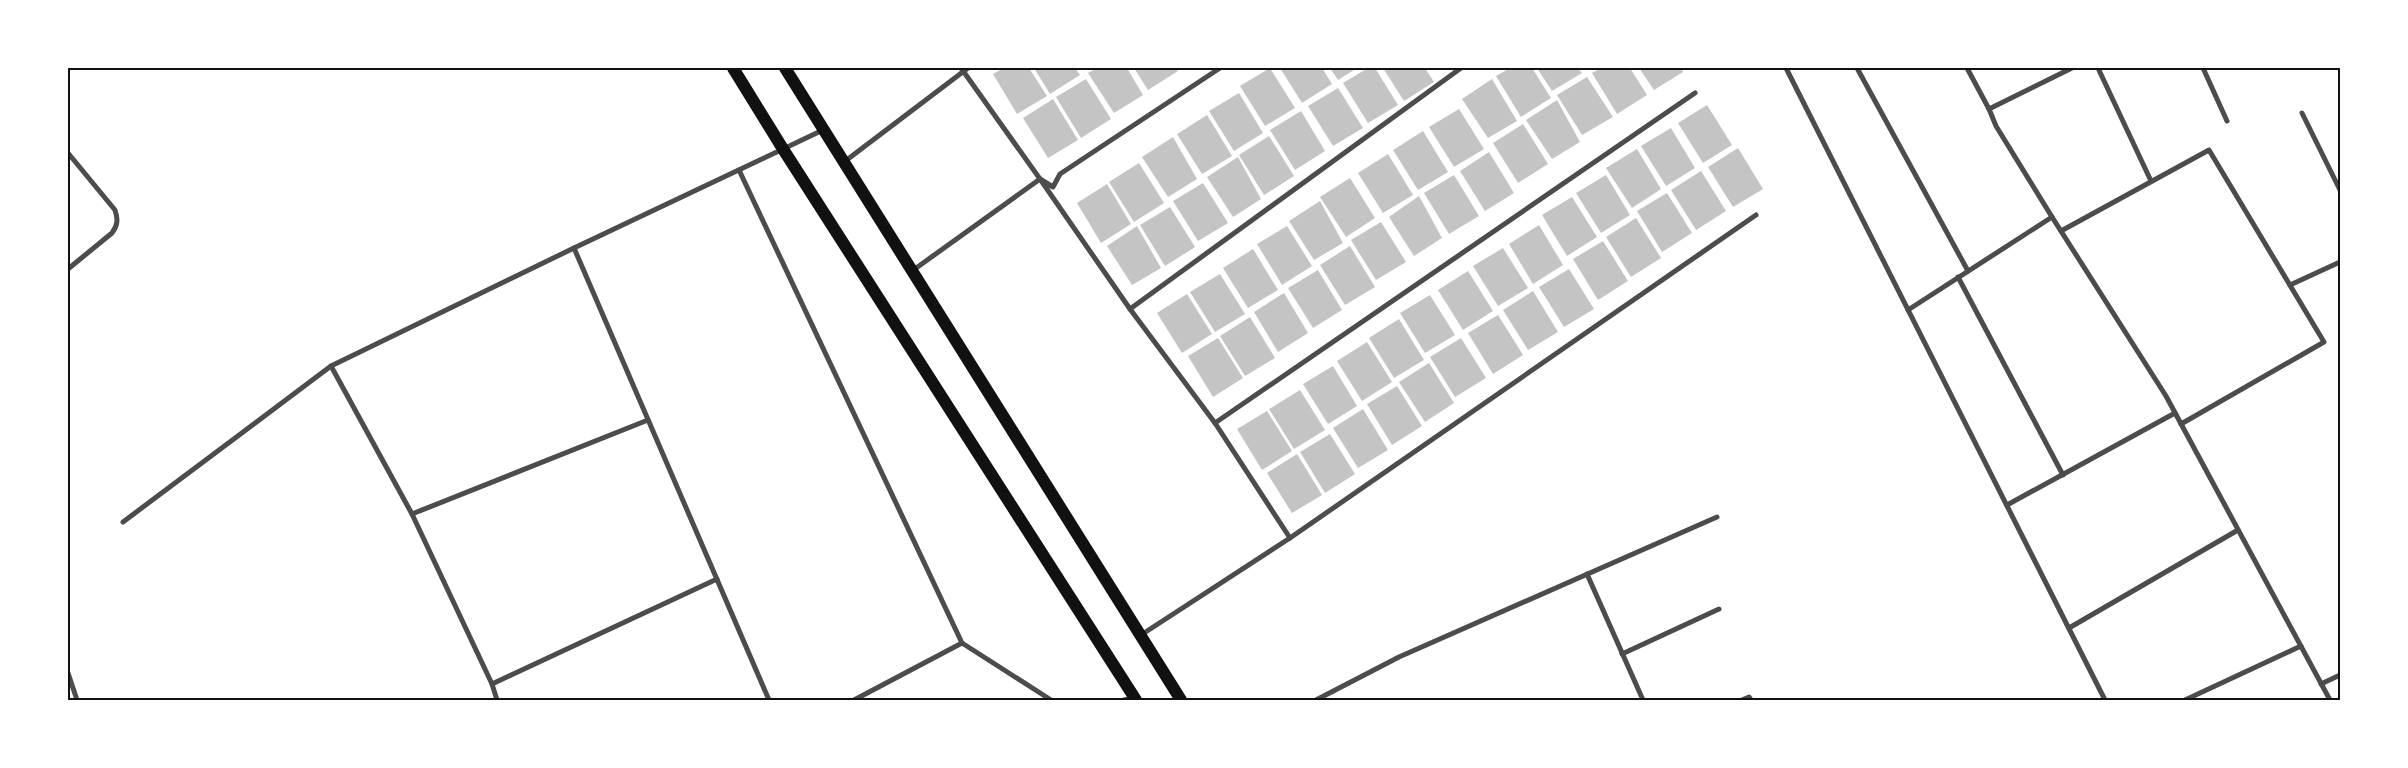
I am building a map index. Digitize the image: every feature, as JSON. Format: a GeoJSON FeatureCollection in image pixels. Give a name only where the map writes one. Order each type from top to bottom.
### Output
{"type":"FeatureCollection","features":[{"type":"Feature","properties":{"kind":"main road"},"geometry":{"type":"LineString","coordinates":[[733,68],[1131,700]]}},
{"type":"Feature","properties":{"kind":"main road"},"geometry":{"type":"LineString","coordinates":[[785,68],[1181,700]]}},
{"type":"Feature","properties":{"kind":"street"},"geometry":{"type":"LineString","coordinates":[[1040,179],[1053,187],[1060,174],[1220,68]]}},
{"type":"Feature","properties":{"kind":"street"},"geometry":{"type":"LineString","coordinates":[[1130,309],[1460,68]]}},
{"type":"Feature","properties":{"kind":"street"},"geometry":{"type":"LineString","coordinates":[[1786,68],[2105,700]]}},
{"type":"Feature","properties":{"kind":"street"},"geometry":{"type":"LineString","coordinates":[[1856,68],[1968,271]]}},
{"type":"Feature","properties":{"kind":"street"},"geometry":{"type":"LineString","coordinates":[[1967,68],[1996,126],[2175,413],[2330,700]]}},
{"type":"Feature","properties":{"kind":"street"},"geometry":{"type":"LineString","coordinates":[[1989,109],[2072,68]]}},
{"type":"Feature","properties":{"kind":"street"},"geometry":{"type":"LineString","coordinates":[[2098,68],[2152,182]]}},
{"type":"Feature","properties":{"kind":"street"},"geometry":{"type":"LineString","coordinates":[[2202,68],[2227,121]]}},
{"type":"Feature","properties":{"kind":"street"},"geometry":{"type":"LineString","coordinates":[[843,163],[964,69],[1130,309],[1215,422],[1290,538]]}},
{"type":"Feature","properties":{"kind":"street"},"geometry":{"type":"LineString","coordinates":[[1215,422],[1694,93]]}},
{"type":"Feature","properties":{"kind":"street"},"geometry":{"type":"LineString","coordinates":[[2302,113],[2340,190]]}},
{"type":"Feature","properties":{"kind":"street"},"geometry":{"type":"LineString","coordinates":[[123,522],[331,366],[823,130]]}},
{"type":"Feature","properties":{"kind":"street"},"geometry":{"type":"LineString","coordinates":[[2061,231],[2209,150],[2324,342],[2181,424]]}},
{"type":"Feature","properties":{"kind":"street"},"geometry":{"type":"LineString","coordinates":[[68,153],[115,210],[118,218],[117,226],[112,233],[68,269]]}},
{"type":"Feature","properties":{"kind":"street"},"geometry":{"type":"LineString","coordinates":[[739,170],[962,643],[1051,700]]}},
{"type":"Feature","properties":{"kind":"street"},"geometry":{"type":"LineString","coordinates":[[912,272],[1040,179]]}},
{"type":"Feature","properties":{"kind":"street"},"geometry":{"type":"LineString","coordinates":[[1141,635],[1290,538],[1756,215]]}},
{"type":"Feature","properties":{"kind":"street"},"geometry":{"type":"LineString","coordinates":[[1908,310],[2052,217]]}},
{"type":"Feature","properties":{"kind":"street"},"geometry":{"type":"LineString","coordinates":[[574,248],[769,700]]}},
{"type":"Feature","properties":{"kind":"street"},"geometry":{"type":"LineString","coordinates":[[2290,285],[2340,262]]}},
{"type":"Feature","properties":{"kind":"street"},"geometry":{"type":"LineString","coordinates":[[1958,277],[2063,475]]}},
{"type":"Feature","properties":{"kind":"street"},"geometry":{"type":"LineString","coordinates":[[331,366],[412,514],[498,700]]}},
{"type":"Feature","properties":{"kind":"street"},"geometry":{"type":"LineString","coordinates":[[2007,505],[2175,413]]}},
{"type":"Feature","properties":{"kind":"street"},"geometry":{"type":"LineString","coordinates":[[412,514],[648,420]]}},
{"type":"Feature","properties":{"kind":"street"},"geometry":{"type":"LineString","coordinates":[[1316,700],[1399,657],[1717,517]]}},
{"type":"Feature","properties":{"kind":"street"},"geometry":{"type":"LineString","coordinates":[[2069,628],[2238,530]]}},
{"type":"Feature","properties":{"kind":"street"},"geometry":{"type":"LineString","coordinates":[[1587,574],[1643,700]]}},
{"type":"Feature","properties":{"kind":"street"},"geometry":{"type":"LineString","coordinates":[[492,684],[716,579]]}},
{"type":"Feature","properties":{"kind":"street"},"geometry":{"type":"LineString","coordinates":[[1622,654],[1719,609]]}},
{"type":"Feature","properties":{"kind":"street"},"geometry":{"type":"LineString","coordinates":[[854,700],[962,643]]}},
{"type":"Feature","properties":{"kind":"street"},"geometry":{"type":"LineString","coordinates":[[2185,700],[2301,646]]}},
{"type":"Feature","properties":{"kind":"street"},"geometry":{"type":"LineString","coordinates":[[68,673],[77,700]]}},
{"type":"Feature","properties":{"kind":"street"},"geometry":{"type":"LineString","coordinates":[[2321,684],[2340,675]]}},
{"type":"Feature","properties":{"kind":"street"},"geometry":{"type":"LineString","coordinates":[[1742,700],[1749,697],[1751,700]]}},
{"type":"Feature","properties":{"kind":"building"},"geometry":{"type":"Polygon","coordinates":[[[1004,68],[1029,68],[1047,96],[1017,114],[993,74],[1004,68]]]}},
{"type":"Feature","properties":{"kind":"building"},"geometry":{"type":"Polygon","coordinates":[[[1034,68],[1075,68],[1080,75],[1050,94],[1034,68]]]}},
{"type":"Feature","properties":{"kind":"building"},"geometry":{"type":"Polygon","coordinates":[[[1097,68],[1127,68],[1143,95],[1114,113],[1088,73],[1097,68]]]}},
{"type":"Feature","properties":{"kind":"building"},"geometry":{"type":"Polygon","coordinates":[[[1134,68],[1176,68],[1178,71],[1148,90],[1134,68]]]}},
{"type":"Feature","properties":{"kind":"building"},"geometry":{"type":"Polygon","coordinates":[[[1270,68],[1295,108],[1265,126],[1240,86],[1270,68]]]}},
{"type":"Feature","properties":{"kind":"building"},"geometry":{"type":"Polygon","coordinates":[[[1280,68],[1322,68],[1332,84],[1302,103],[1280,68]]]}},
{"type":"Feature","properties":{"kind":"building"},"geometry":{"type":"Polygon","coordinates":[[[1330,68],[1357,68],[1338,80],[1330,68]]]}},
{"type":"Feature","properties":{"kind":"building"},"geometry":{"type":"Polygon","coordinates":[[[1368,68],[1375,68],[1398,105],[1368,123],[1343,83],[1368,68]]]}},
{"type":"Feature","properties":{"kind":"building"},"geometry":{"type":"Polygon","coordinates":[[[1383,68],[1425,68],[1434,82],[1404,101],[1383,68]]]}},
{"type":"Feature","properties":{"kind":"building"},"geometry":{"type":"Polygon","coordinates":[[[1510,68],[1532,68],[1551,98],[1521,117],[1496,76],[1510,68]]]}},
{"type":"Feature","properties":{"kind":"building"},"geometry":{"type":"Polygon","coordinates":[[[1537,68],[1578,68],[1582,73],[1552,91],[1537,68]]]}},
{"type":"Feature","properties":{"kind":"building"},"geometry":{"type":"Polygon","coordinates":[[[1601,68],[1630,68],[1647,95],[1617,114],[1592,73],[1601,68]]]}},
{"type":"Feature","properties":{"kind":"building"},"geometry":{"type":"Polygon","coordinates":[[[1639,68],[1681,68],[1683,72],[1654,90],[1639,68]]]}},
{"type":"Feature","properties":{"kind":"building"},"geometry":{"type":"Polygon","coordinates":[[[1587,77],[1613,117],[1582,135],[1557,95],[1587,77]]]}},
{"type":"Feature","properties":{"kind":"building"},"geometry":{"type":"Polygon","coordinates":[[[1086,79],[1111,119],[1081,138],[1056,97],[1086,79]]]}},
{"type":"Feature","properties":{"kind":"building"},"geometry":{"type":"Polygon","coordinates":[[[1492,79],[1517,121],[1488,138],[1462,99],[1492,79]]]}},
{"type":"Feature","properties":{"kind":"building"},"geometry":{"type":"Polygon","coordinates":[[[1338,88],[1363,128],[1333,146],[1308,106],[1338,88]]]}},
{"type":"Feature","properties":{"kind":"building"},"geometry":{"type":"Polygon","coordinates":[[[1239,93],[1263,133],[1234,151],[1209,111],[1239,93]]]}},
{"type":"Feature","properties":{"kind":"building"},"geometry":{"type":"Polygon","coordinates":[[[1053,99],[1078,140],[1048,158],[1023,118],[1053,99]]]}},
{"type":"Feature","properties":{"kind":"building"},"geometry":{"type":"Polygon","coordinates":[[[1557,100],[1580,142],[1552,159],[1526,120],[1557,100]]]}},
{"type":"Feature","properties":{"kind":"building"},"geometry":{"type":"Polygon","coordinates":[[[1707,105],[1732,145],[1703,163],[1678,123],[1707,105]]]}},
{"type":"Feature","properties":{"kind":"building"},"geometry":{"type":"Polygon","coordinates":[[[1459,109],[1484,149],[1454,167],[1429,127],[1459,109]]]}},
{"type":"Feature","properties":{"kind":"building"},"geometry":{"type":"Polygon","coordinates":[[[1301,111],[1325,151],[1295,170],[1270,130],[1301,111]]]}},
{"type":"Feature","properties":{"kind":"building"},"geometry":{"type":"Polygon","coordinates":[[[1207,115],[1232,156],[1202,174],[1177,134],[1207,115]]]}},
{"type":"Feature","properties":{"kind":"building"},"geometry":{"type":"Polygon","coordinates":[[[1523,124],[1548,164],[1518,183],[1493,143],[1523,124]]]}},
{"type":"Feature","properties":{"kind":"building"},"geometry":{"type":"Polygon","coordinates":[[[1671,128],[1695,168],[1666,186],[1641,146],[1671,128]]]}},
{"type":"Feature","properties":{"kind":"building"},"geometry":{"type":"Polygon","coordinates":[[[1423,131],[1448,172],[1418,190],[1393,150],[1423,131]]]}},
{"type":"Feature","properties":{"kind":"building"},"geometry":{"type":"Polygon","coordinates":[[[1269,136],[1294,176],[1264,195],[1239,155],[1269,136]]]}},
{"type":"Feature","properties":{"kind":"building"},"geometry":{"type":"Polygon","coordinates":[[[1173,137],[1197,179],[1168,197],[1142,157],[1173,137]]]}},
{"type":"Feature","properties":{"kind":"building"},"geometry":{"type":"Polygon","coordinates":[[[1738,148],[1763,189],[1733,207],[1708,167],[1738,148]]]}},
{"type":"Feature","properties":{"kind":"building"},"geometry":{"type":"Polygon","coordinates":[[[1637,149],[1661,189],[1632,208],[1606,168],[1637,149]]]}},
{"type":"Feature","properties":{"kind":"building"},"geometry":{"type":"Polygon","coordinates":[[[1489,152],[1514,193],[1485,211],[1460,171],[1489,152]]]}},
{"type":"Feature","properties":{"kind":"building"},"geometry":{"type":"Polygon","coordinates":[[[1388,154],[1413,195],[1383,213],[1358,173],[1388,154]]]}},
{"type":"Feature","properties":{"kind":"building"},"geometry":{"type":"Polygon","coordinates":[[[1238,157],[1261,199],[1233,217],[1207,177],[1238,157]]]}},
{"type":"Feature","properties":{"kind":"building"},"geometry":{"type":"Polygon","coordinates":[[[1139,163],[1164,203],[1134,222],[1109,182],[1139,163]]]}},
{"type":"Feature","properties":{"kind":"building"},"geometry":{"type":"Polygon","coordinates":[[[1701,171],[1726,211],[1696,230],[1671,190],[1701,171]]]}},
{"type":"Feature","properties":{"kind":"building"},"geometry":{"type":"Polygon","coordinates":[[[1454,175],[1479,216],[1449,234],[1424,193],[1454,175]]]}},
{"type":"Feature","properties":{"kind":"building"},"geometry":{"type":"Polygon","coordinates":[[[1606,175],[1630,215],[1601,233],[1576,193],[1606,175]]]}},
{"type":"Feature","properties":{"kind":"building"},"geometry":{"type":"Polygon","coordinates":[[[1350,178],[1375,218],[1346,237],[1320,197],[1350,178]]]}},
{"type":"Feature","properties":{"kind":"building"},"geometry":{"type":"Polygon","coordinates":[[[1203,183],[1228,223],[1198,241],[1173,201],[1203,183]]]}},
{"type":"Feature","properties":{"kind":"building"},"geometry":{"type":"Polygon","coordinates":[[[1107,184],[1131,224],[1101,243],[1077,203],[1107,184]]]}},
{"type":"Feature","properties":{"kind":"building"},"geometry":{"type":"Polygon","coordinates":[[[1667,193],[1692,233],[1662,252],[1637,211],[1667,193]]]}},
{"type":"Feature","properties":{"kind":"building"},"geometry":{"type":"Polygon","coordinates":[[[1419,196],[1442,238],[1414,256],[1389,217],[1419,196]]]}},
{"type":"Feature","properties":{"kind":"building"},"geometry":{"type":"Polygon","coordinates":[[[1572,197],[1597,237],[1567,256],[1542,215],[1572,197]]]}},
{"type":"Feature","properties":{"kind":"building"},"geometry":{"type":"Polygon","coordinates":[[[1320,201],[1343,243],[1314,260],[1289,221],[1320,201]]]}},
{"type":"Feature","properties":{"kind":"building"},"geometry":{"type":"Polygon","coordinates":[[[1170,207],[1195,247],[1165,266],[1140,225],[1170,207]]]}},
{"type":"Feature","properties":{"kind":"building"},"geometry":{"type":"Polygon","coordinates":[[[1636,218],[1661,258],[1631,277],[1606,237],[1636,218]]]}},
{"type":"Feature","properties":{"kind":"building"},"geometry":{"type":"Polygon","coordinates":[[[1381,222],[1406,262],[1376,280],[1351,240],[1381,222]]]}},
{"type":"Feature","properties":{"kind":"building"},"geometry":{"type":"Polygon","coordinates":[[[1539,225],[1563,265],[1533,284],[1509,244],[1539,225]]]}},
{"type":"Feature","properties":{"kind":"building"},"geometry":{"type":"Polygon","coordinates":[[[1137,226],[1161,268],[1132,285],[1107,246],[1137,226]]]}},
{"type":"Feature","properties":{"kind":"building"},"geometry":{"type":"Polygon","coordinates":[[[1287,226],[1312,266],[1282,285],[1257,244],[1287,226]]]}},
{"type":"Feature","properties":{"kind":"building"},"geometry":{"type":"Polygon","coordinates":[[[1603,241],[1628,281],[1598,300],[1573,259],[1603,241]]]}},
{"type":"Feature","properties":{"kind":"building"},"geometry":{"type":"Polygon","coordinates":[[[1350,246],[1375,287],[1345,305],[1320,265],[1350,246]]]}},
{"type":"Feature","properties":{"kind":"building"},"geometry":{"type":"Polygon","coordinates":[[[1503,248],[1528,288],[1498,306],[1473,266],[1503,248]]]}},
{"type":"Feature","properties":{"kind":"building"},"geometry":{"type":"Polygon","coordinates":[[[1253,249],[1278,290],[1248,308],[1223,268],[1253,249]]]}},
{"type":"Feature","properties":{"kind":"building"},"geometry":{"type":"Polygon","coordinates":[[[1569,269],[1594,309],[1564,327],[1539,287],[1569,269]]]}},
{"type":"Feature","properties":{"kind":"building"},"geometry":{"type":"Polygon","coordinates":[[[1318,270],[1342,310],[1313,328],[1288,288],[1318,270]]]}},
{"type":"Feature","properties":{"kind":"building"},"geometry":{"type":"Polygon","coordinates":[[[1468,271],[1493,311],[1463,330],[1438,290],[1468,271]]]}},
{"type":"Feature","properties":{"kind":"building"},"geometry":{"type":"Polygon","coordinates":[[[1220,274],[1245,314],[1215,332],[1190,292],[1220,274]]]}},
{"type":"Feature","properties":{"kind":"building"},"geometry":{"type":"Polygon","coordinates":[[[1533,291],[1558,332],[1528,350],[1503,310],[1533,291]]]}},
{"type":"Feature","properties":{"kind":"building"},"geometry":{"type":"Polygon","coordinates":[[[1284,293],[1308,333],[1278,352],[1254,312],[1284,293]]]}},
{"type":"Feature","properties":{"kind":"building"},"geometry":{"type":"Polygon","coordinates":[[[1187,294],[1212,334],[1182,353],[1157,313],[1187,294]]]}},
{"type":"Feature","properties":{"kind":"building"},"geometry":{"type":"Polygon","coordinates":[[[1430,295],[1455,335],[1425,353],[1400,313],[1430,295]]]}},
{"type":"Feature","properties":{"kind":"building"},"geometry":{"type":"Polygon","coordinates":[[[1498,315],[1523,355],[1493,374],[1468,333],[1498,315]]]}},
{"type":"Feature","properties":{"kind":"building"},"geometry":{"type":"Polygon","coordinates":[[[1250,317],[1275,358],[1245,376],[1220,336],[1250,317]]]}},
{"type":"Feature","properties":{"kind":"building"},"geometry":{"type":"Polygon","coordinates":[[[1399,319],[1424,360],[1394,378],[1369,338],[1399,319]]]}},
{"type":"Feature","properties":{"kind":"building"},"geometry":{"type":"Polygon","coordinates":[[[1218,338],[1243,378],[1213,397],[1188,356],[1218,338]]]}},
{"type":"Feature","properties":{"kind":"building"},"geometry":{"type":"Polygon","coordinates":[[[1461,338],[1486,378],[1455,397],[1430,357],[1461,338]]]}},
{"type":"Feature","properties":{"kind":"building"},"geometry":{"type":"Polygon","coordinates":[[[1367,342],[1392,382],[1362,401],[1337,361],[1367,342]]]}},
{"type":"Feature","properties":{"kind":"building"},"geometry":{"type":"Polygon","coordinates":[[[1429,363],[1454,403],[1425,422],[1399,382],[1429,363]]]}},
{"type":"Feature","properties":{"kind":"building"},"geometry":{"type":"Polygon","coordinates":[[[1333,366],[1357,406],[1328,424],[1303,384],[1333,366]]]}},
{"type":"Feature","properties":{"kind":"building"},"geometry":{"type":"Polygon","coordinates":[[[1397,386],[1422,426],[1392,445],[1367,404],[1397,386]]]}},
{"type":"Feature","properties":{"kind":"building"},"geometry":{"type":"Polygon","coordinates":[[[1300,390],[1325,430],[1294,449],[1269,409],[1300,390]]]}},
{"type":"Feature","properties":{"kind":"building"},"geometry":{"type":"Polygon","coordinates":[[[1363,409],[1388,450],[1358,468],[1333,428],[1363,409]]]}},
{"type":"Feature","properties":{"kind":"building"},"geometry":{"type":"Polygon","coordinates":[[[1267,411],[1292,451],[1262,470],[1237,429],[1267,411]]]}},
{"type":"Feature","properties":{"kind":"building"},"geometry":{"type":"Polygon","coordinates":[[[1330,434],[1355,474],[1325,493],[1300,452],[1330,434]]]}},
{"type":"Feature","properties":{"kind":"building"},"geometry":{"type":"Polygon","coordinates":[[[1297,454],[1322,495],[1292,513],[1267,473],[1297,454]]]}}]}
